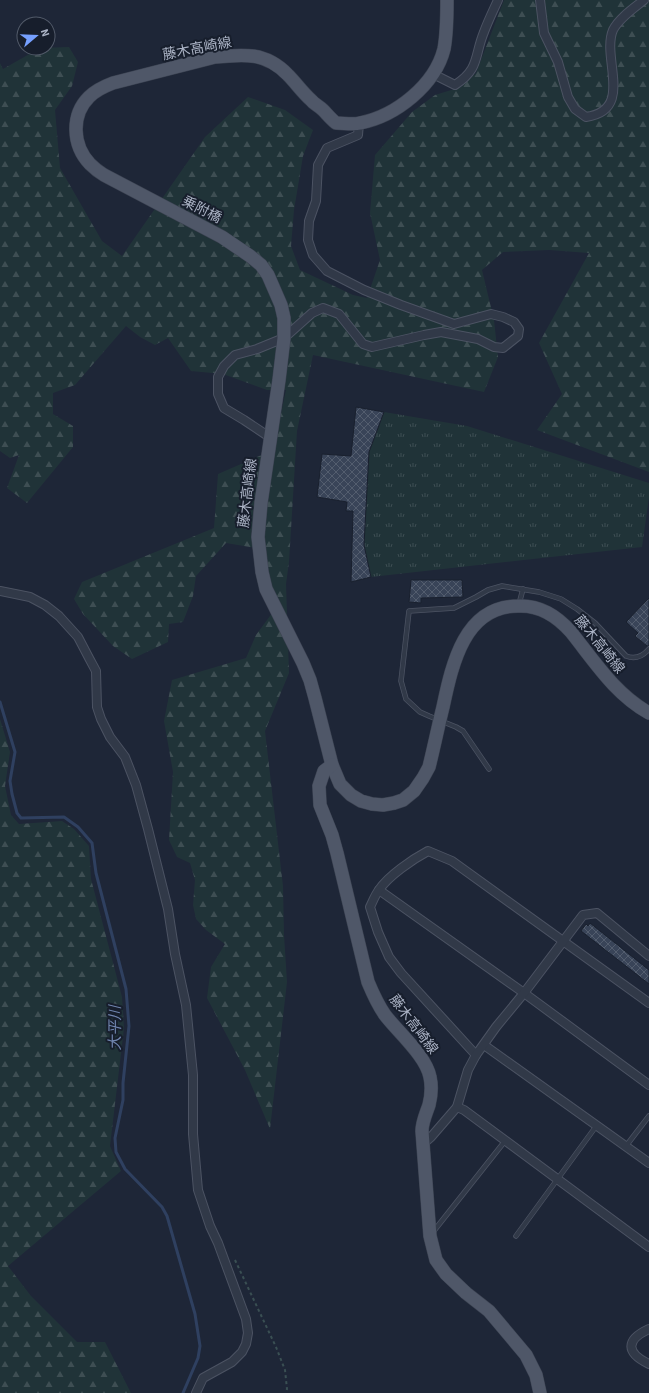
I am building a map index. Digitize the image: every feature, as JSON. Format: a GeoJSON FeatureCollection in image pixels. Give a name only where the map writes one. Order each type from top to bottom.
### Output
{"type":"FeatureCollection","features":[{"type":"Feature","properties":{"kind":"main road","name":"藤木高崎線"},"geometry":{"type":"LineString","coordinates":[[167,209],[104,175],[90,163],[82,152],[77,142],[75,128],[77,114],[90,96],[100,88],[114,83],[216,57],[254,55],[267,60],[287,74],[311,101],[336,123],[359,124],[381,116],[409,100],[423,87],[433,74],[444,50],[447,0]]}},
{"type":"Feature","properties":{"kind":"main road","name":"乗附橋"},"geometry":{"type":"LineString","coordinates":[[167,209],[222,237]]}},
{"type":"Feature","properties":{"kind":"main road","name":"藤木高崎線"},"geometry":{"type":"LineString","coordinates":[[222,237],[261,265],[268,275],[281,305],[284,318],[284,338],[261,503],[258,536],[262,572],[266,589],[310,680],[316,698],[332,765],[340,784],[351,795],[361,801],[372,804],[383,805],[403,800],[414,791],[429,767],[452,667],[462,642],[469,631],[482,618],[491,612],[502,608],[519,606],[532,607],[552,615],[566,626],[608,680],[631,702],[649,713]]}},
{"type":"Feature","properties":{"kind":"main road","name":"藤木高崎線"},"geometry":{"type":"LineString","coordinates":[[332,765],[324,771],[322,777],[320,786],[320,805],[332,835],[337,853],[368,982],[385,1015],[421,1058],[430,1077],[431,1089],[429,1103],[422,1123],[430,1236],[436,1260],[446,1274],[466,1293],[489,1310],[526,1355],[536,1375],[540,1393]]}},
{"type":"Feature","properties":{"kind":"street"},"geometry":{"type":"LineString","coordinates":[[433,74],[455,85],[465,78],[475,65],[483,33],[498,0]]}},
{"type":"Feature","properties":{"kind":"street"},"geometry":{"type":"LineString","coordinates":[[540,0],[544,33],[558,62],[568,97],[575,109],[586,116],[595,115],[607,107],[613,96],[614,81],[611,68],[611,45],[613,31],[622,19],[644,0]]}},
{"type":"Feature","properties":{"kind":"street"},"geometry":{"type":"LineString","coordinates":[[270,438],[224,408],[218,394],[218,378],[224,366],[235,356],[284,338],[312,313],[323,308],[338,314],[363,344],[372,347],[441,332],[478,340],[494,347],[503,348],[518,336],[519,329],[514,322],[503,317],[491,314],[454,324],[401,306],[364,290],[327,271],[313,255],[308,240],[309,221],[316,201],[318,164],[327,148],[358,135],[359,124]]}},
{"type":"Feature","properties":{"kind":"street"},"geometry":{"type":"LineString","coordinates":[[0,591],[30,597],[45,605],[59,616],[78,637],[96,671],[97,707],[101,719],[110,737],[125,757],[136,785],[166,902],[186,1005],[193,1075],[193,1134],[198,1190],[210,1226],[246,1319],[248,1333],[246,1344],[242,1352],[232,1362],[203,1378],[196,1393]]}},
{"type":"Feature","properties":{"kind":"street"},"geometry":{"type":"LineString","coordinates":[[476,1054],[401,973],[389,957],[378,932],[370,907],[385,882],[414,859],[428,851],[452,861],[649,1003]]}},
{"type":"Feature","properties":{"kind":"street"},"geometry":{"type":"LineString","coordinates":[[379,890],[524,993],[649,1085]]}},
{"type":"Feature","properties":{"kind":"street"},"geometry":{"type":"LineString","coordinates":[[423,1144],[432,1137],[457,1107],[468,1070],[476,1054],[583,915],[597,914],[649,956]]}},
{"type":"Feature","properties":{"kind":"street"},"geometry":{"type":"LineString","coordinates":[[484,1045],[649,1163]]}},
{"type":"Feature","properties":{"kind":"street"},"geometry":{"type":"LineString","coordinates":[[457,1107],[464,1110],[505,1142],[649,1247]]}},
{"type":"Feature","properties":{"kind":"street"},"geometry":{"type":"LineString","coordinates":[[649,1329],[635,1337],[631,1347],[636,1356],[649,1364]]}},
{"type":"Feature","properties":{"kind":"lane"},"geometry":{"type":"LineString","coordinates":[[489,769],[462,731],[456,726],[429,716],[410,704],[406,699],[402,686],[409,611],[454,608],[488,590],[502,586],[523,589],[547,593],[573,606],[595,623],[626,656],[633,658],[637,657],[644,654],[649,649]]}},
{"type":"Feature","properties":{"kind":"lane"},"geometry":{"type":"LineString","coordinates":[[519,606],[523,589]]}},
{"type":"Feature","properties":{"kind":"lane"},"geometry":{"type":"LineString","coordinates":[[626,1146],[649,1116]]}},
{"type":"Feature","properties":{"kind":"lane"},"geometry":{"type":"LineString","coordinates":[[516,1236],[597,1125]]}},
{"type":"Feature","properties":{"kind":"lane"},"geometry":{"type":"LineString","coordinates":[[430,1236],[505,1142]]}},
{"type":"Feature","properties":{"kind":"path"},"geometry":{"type":"LineString","coordinates":[[235,1260],[276,1347],[285,1370],[286,1393]]}},
{"type":"Feature","properties":{"kind":"green space"},"geometry":{"type":"Polygon","coordinates":[[[504,0],[649,0],[649,472],[537,430],[562,394],[539,343],[589,253],[549,250],[503,252],[482,270],[494,320],[498,357],[484,392],[313,355],[297,431],[289,562],[286,584],[289,673],[265,731],[283,886],[287,982],[270,1129],[245,1070],[207,998],[211,967],[225,944],[206,930],[196,919],[193,905],[195,880],[190,863],[177,857],[169,840],[173,772],[164,721],[172,680],[246,658],[256,635],[278,605],[270,584],[262,549],[226,543],[196,576],[193,596],[183,622],[169,624],[168,642],[132,659],[113,646],[83,614],[74,599],[82,582],[214,528],[218,474],[273,450],[286,390],[267,390],[223,374],[191,371],[168,338],[155,345],[140,337],[126,326],[75,385],[53,393],[53,414],[73,426],[73,447],[27,503],[7,488],[19,455],[10,458],[0,451],[0,63],[3,69],[26,56],[56,56],[56,47],[69,47],[78,62],[72,86],[55,110],[60,168],[102,241],[122,256],[205,137],[248,97],[285,110],[313,130],[303,156],[294,210],[291,246],[300,270],[353,295],[367,298],[380,260],[370,213],[375,155],[412,112],[435,95],[461,87],[476,73],[504,0]]]}},
{"type":"Feature","properties":{"kind":"green space"},"geometry":{"type":"Polygon","coordinates":[[[384,412],[467,426],[649,483],[649,497],[642,547],[371,577],[364,545],[369,452],[384,412]]]}},
{"type":"Feature","properties":{"kind":"green space"},"geometry":{"type":"Polygon","coordinates":[[[0,719],[10,752],[5,786],[11,815],[19,824],[62,821],[74,829],[89,846],[91,879],[122,997],[124,1028],[110,1146],[121,1171],[8,1266],[31,1296],[77,1342],[105,1342],[131,1393],[0,1393],[0,719]]]}},
{"type":"Feature","properties":{"kind":"building"},"geometry":{"type":"Polygon","coordinates":[[[356,407],[384,412],[369,452],[364,545],[371,577],[351,582],[353,511],[346,511],[347,502],[317,497],[322,454],[351,456],[356,407]]]}},
{"type":"Feature","properties":{"kind":"building"},"geometry":{"type":"Polygon","coordinates":[[[411,580],[462,580],[463,597],[421,598],[421,603],[409,602],[411,580]]]}},
{"type":"Feature","properties":{"kind":"building"},"geometry":{"type":"Polygon","coordinates":[[[649,598],[649,646],[647,646],[635,636],[638,633],[626,622],[649,598]]]}},
{"type":"Feature","properties":{"kind":"building"},"geometry":{"type":"Polygon","coordinates":[[[590,923],[649,970],[649,984],[581,931],[586,924],[588,926],[590,923]]]}},
{"type":"Feature","properties":{"kind":"waterway","name":"大平川"},"geometry":{"type":"LineString","coordinates":[[0,702],[15,752],[10,781],[17,813],[21,818],[64,817],[78,827],[92,843],[96,873],[126,989],[129,1026],[123,1083],[123,1100],[115,1138],[116,1152],[125,1169],[162,1207],[167,1216],[195,1314],[200,1346],[198,1358],[183,1393]]}}]}
